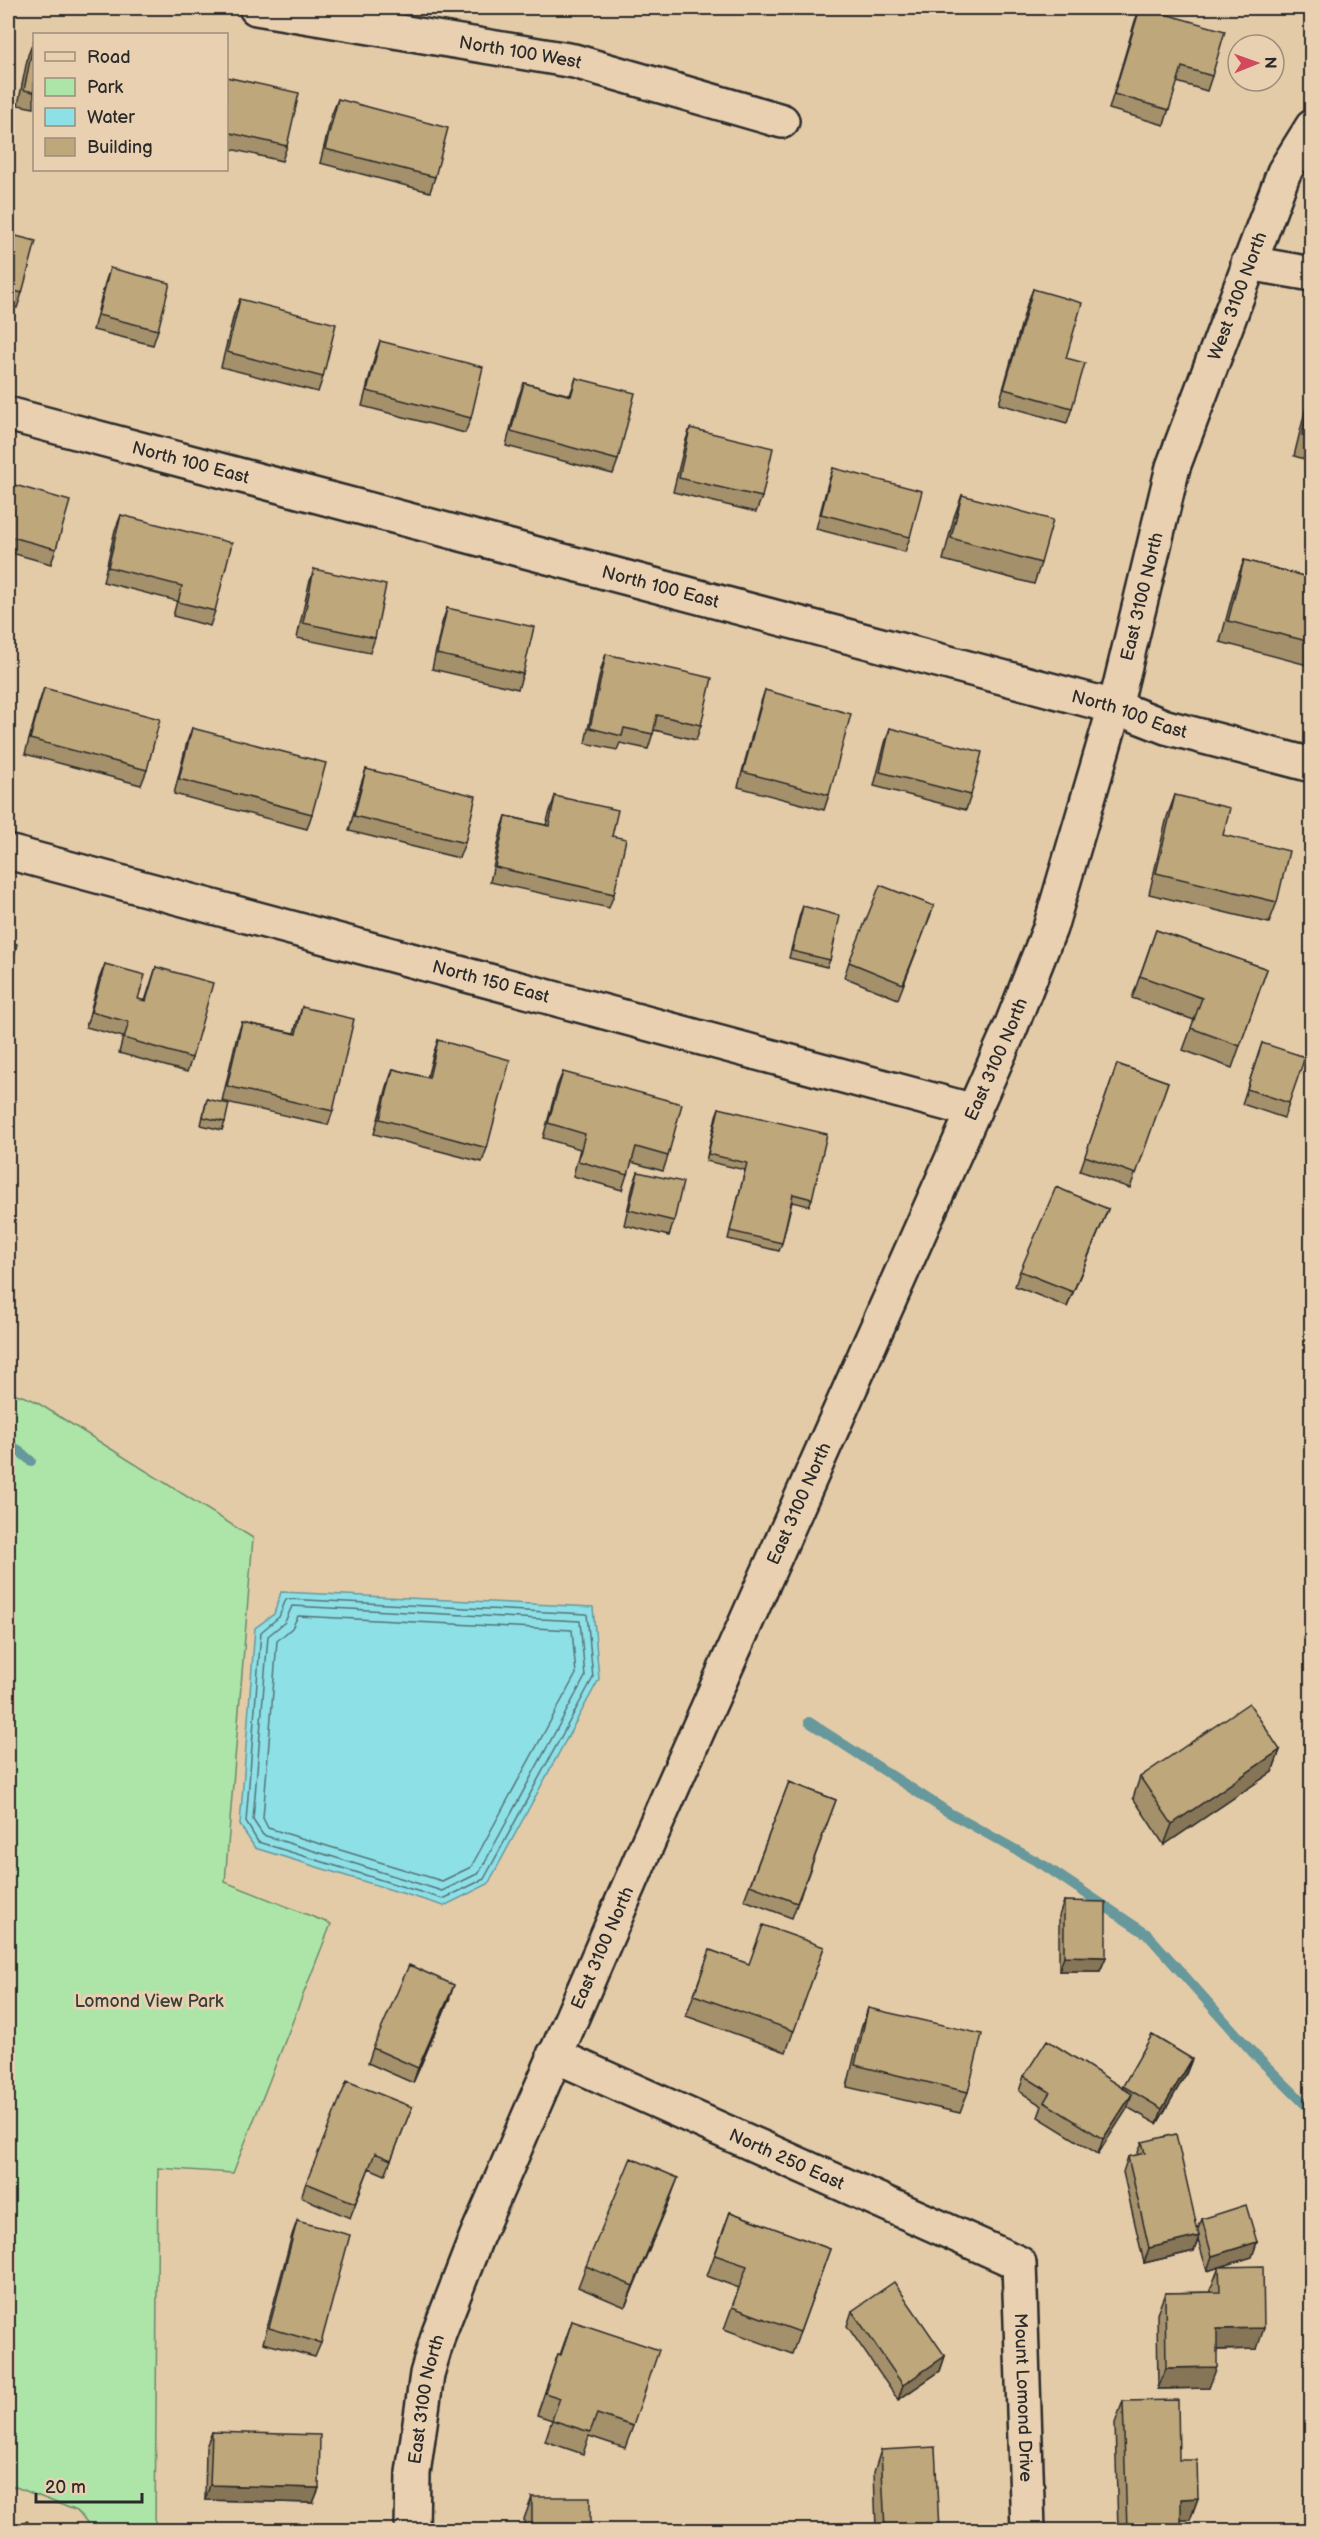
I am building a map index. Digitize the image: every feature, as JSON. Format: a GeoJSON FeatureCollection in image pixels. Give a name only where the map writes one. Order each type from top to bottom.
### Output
{"type":"FeatureCollection","features":[{"type":"Feature","properties":{"kind":"street","name":"North 100 West"},"geometry":{"type":"LineString","coordinates":[[256,8],[574,61],[782,121]]}},
{"type":"Feature","properties":{"kind":"street","name":"West 3100 North"},"geometry":{"type":"LineString","coordinates":[[1173,467],[1284,172],[1311,127]]}},
{"type":"Feature","properties":{"kind":"street"},"geometry":{"type":"LineString","coordinates":[[1248,263],[1311,274]]}},
{"type":"Feature","properties":{"kind":"street","name":"North 100 East"},"geometry":{"type":"LineString","coordinates":[[8,414],[1115,707],[1172,728],[1311,765]]}},
{"type":"Feature","properties":{"kind":"street","name":"East 3100 North"},"geometry":{"type":"LineString","coordinates":[[412,2530],[413,2473],[420,2414],[430,2364],[476,2238],[554,2055],[974,1111],[1050,928],[1115,707],[1173,467]]}},
{"type":"Feature","properties":{"kind":"street","name":"North 150 East"},"geometry":{"type":"LineString","coordinates":[[8,852],[974,1111]]}},
{"type":"Feature","properties":{"kind":"street","name":"North 250 East"},"geometry":{"type":"LineString","coordinates":[[554,2055],[1018,2263]]}},
{"type":"Feature","properties":{"kind":"street","name":"Mount Lomond Drive"},"geometry":{"type":"LineString","coordinates":[[1018,2263],[1029,2530]]}},
{"type":"Feature","properties":{"kind":"green space","name":"Lomond View Park"},"geometry":{"type":"Polygon","coordinates":[[[8,1391],[33,1400],[253,1538],[225,1882],[331,1924],[233,2173],[158,2168],[155,2530],[94,2530],[77,2511],[8,2484],[8,1391]]]}},
{"type":"Feature","properties":{"kind":"water"},"geometry":{"type":"Polygon","coordinates":[[[281,1592],[593,1607],[599,1679],[488,1884],[444,1906],[255,1848],[240,1825],[255,1628],[274,1614],[281,1592]]]}},
{"type":"Feature","properties":{"kind":"building"},"geometry":{"type":"Polygon","coordinates":[[[1140,8],[1225,31],[1212,76],[1182,67],[1169,110],[1114,94],[1140,8]]]}},
{"type":"Feature","properties":{"kind":"building"},"geometry":{"type":"Polygon","coordinates":[[[33,45],[33,92],[24,90],[33,45]]]}},
{"type":"Feature","properties":{"kind":"building"},"geometry":{"type":"Polygon","coordinates":[[[228,77],[299,93],[287,146],[228,132],[228,77]]]}},
{"type":"Feature","properties":{"kind":"building"},"geometry":{"type":"Polygon","coordinates":[[[338,99],[448,128],[435,177],[325,149],[338,99]]]}},
{"type":"Feature","properties":{"kind":"building"},"geometry":{"type":"Polygon","coordinates":[[[8,234],[36,241],[22,293],[8,289],[8,234]]]}},
{"type":"Feature","properties":{"kind":"building"},"geometry":{"type":"Polygon","coordinates":[[[110,268],[170,283],[158,330],[98,315],[110,268]]]}},
{"type":"Feature","properties":{"kind":"building"},"geometry":{"type":"Polygon","coordinates":[[[1033,289],[1082,303],[1066,358],[1085,363],[1072,408],[1004,389],[1033,289]]]}},
{"type":"Feature","properties":{"kind":"building"},"geometry":{"type":"Polygon","coordinates":[[[240,299],[336,324],[323,377],[227,352],[240,299]]]}},
{"type":"Feature","properties":{"kind":"building"},"geometry":{"type":"Polygon","coordinates":[[[380,341],[483,367],[471,418],[367,391],[380,341]]]}},
{"type":"Feature","properties":{"kind":"building"},"geometry":{"type":"Polygon","coordinates":[[[576,378],[635,393],[618,460],[511,431],[524,383],[571,396],[576,378]]]}},
{"type":"Feature","properties":{"kind":"building"},"geometry":{"type":"Polygon","coordinates":[[[1311,397],[1311,437],[1302,435],[1311,397]]]}},
{"type":"Feature","properties":{"kind":"building"},"geometry":{"type":"Polygon","coordinates":[[[690,428],[773,448],[762,497],[679,478],[690,428]]]}},
{"type":"Feature","properties":{"kind":"building"},"geometry":{"type":"Polygon","coordinates":[[[833,468],[922,491],[910,537],[821,514],[833,468]]]}},
{"type":"Feature","properties":{"kind":"building"},"geometry":{"type":"Polygon","coordinates":[[[8,483],[70,501],[56,549],[8,536],[8,483]]]}},
{"type":"Feature","properties":{"kind":"building"},"geometry":{"type":"Polygon","coordinates":[[[962,495],[1053,520],[1041,563],[951,538],[962,495]]]}},
{"type":"Feature","properties":{"kind":"building"},"geometry":{"type":"Polygon","coordinates":[[[121,515],[232,543],[215,611],[178,602],[182,586],[108,567],[121,515]]]}},
{"type":"Feature","properties":{"kind":"building"},"geometry":{"type":"Polygon","coordinates":[[[1244,560],[1311,578],[1311,642],[1228,621],[1244,560]]]}},
{"type":"Feature","properties":{"kind":"building"},"geometry":{"type":"Polygon","coordinates":[[[314,569],[386,585],[375,638],[303,623],[314,569]]]}},
{"type":"Feature","properties":{"kind":"building"},"geometry":{"type":"Polygon","coordinates":[[[447,608],[534,627],[523,674],[437,654],[447,608]]]}},
{"type":"Feature","properties":{"kind":"building"},"geometry":{"type":"Polygon","coordinates":[[[606,654],[712,678],[701,725],[657,715],[653,734],[624,728],[622,736],[590,728],[606,654]]]}},
{"type":"Feature","properties":{"kind":"building"},"geometry":{"type":"Polygon","coordinates":[[[44,688],[160,719],[147,770],[30,739],[44,688]]]}},
{"type":"Feature","properties":{"kind":"building"},"geometry":{"type":"Polygon","coordinates":[[[765,690],[851,714],[829,795],[743,772],[765,690]]]}},
{"type":"Feature","properties":{"kind":"building"},"geometry":{"type":"Polygon","coordinates":[[[192,728],[326,763],[312,814],[179,779],[192,728]]]}},
{"type":"Feature","properties":{"kind":"building"},"geometry":{"type":"Polygon","coordinates":[[[890,728],[982,752],[971,795],[880,772],[890,728]]]}},
{"type":"Feature","properties":{"kind":"building"},"geometry":{"type":"Polygon","coordinates":[[[366,769],[476,796],[465,843],[354,816],[366,769]]]}},
{"type":"Feature","properties":{"kind":"building"},"geometry":{"type":"Polygon","coordinates":[[[1175,795],[1230,808],[1223,835],[1289,851],[1277,902],[1156,873],[1175,795]]]}},
{"type":"Feature","properties":{"kind":"building"},"geometry":{"type":"Polygon","coordinates":[[[555,796],[618,810],[612,836],[626,839],[614,894],[495,867],[506,816],[549,826],[555,796]]]}},
{"type":"Feature","properties":{"kind":"building"},"geometry":{"type":"Polygon","coordinates":[[[880,885],[934,906],[903,984],[849,962],[880,885]]]}},
{"type":"Feature","properties":{"kind":"building"},"geometry":{"type":"Polygon","coordinates":[[[803,906],[840,916],[830,960],[792,951],[803,906]]]}},
{"type":"Feature","properties":{"kind":"building"},"geometry":{"type":"Polygon","coordinates":[[[1156,930],[1267,969],[1240,1046],[1191,1028],[1202,998],[1140,976],[1156,930]]]}},
{"type":"Feature","properties":{"kind":"building"},"geometry":{"type":"Polygon","coordinates":[[[8,941],[17,944],[8,984],[8,941]]]}},
{"type":"Feature","properties":{"kind":"building"},"geometry":{"type":"Polygon","coordinates":[[[105,964],[145,975],[138,999],[146,1001],[156,967],[213,983],[192,1058],[124,1038],[129,1022],[91,1012],[105,964]]]}},
{"type":"Feature","properties":{"kind":"building"},"geometry":{"type":"Polygon","coordinates":[[[302,1007],[354,1019],[333,1111],[227,1086],[242,1022],[296,1034],[302,1007]]]}},
{"type":"Feature","properties":{"kind":"building"},"geometry":{"type":"Polygon","coordinates":[[[438,1040],[510,1060],[487,1148],[380,1119],[393,1069],[429,1078],[438,1040]]]}},
{"type":"Feature","properties":{"kind":"building"},"geometry":{"type":"Polygon","coordinates":[[[1262,1043],[1305,1057],[1289,1103],[1247,1089],[1262,1043]]]}},
{"type":"Feature","properties":{"kind":"building"},"geometry":{"type":"Polygon","coordinates":[[[1117,1064],[1168,1082],[1136,1174],[1085,1156],[1117,1064]]]}},
{"type":"Feature","properties":{"kind":"building"},"geometry":{"type":"Polygon","coordinates":[[[563,1072],[682,1104],[668,1156],[636,1147],[628,1175],[578,1161],[585,1134],[548,1123],[563,1072]]]}},
{"type":"Feature","properties":{"kind":"building"},"geometry":{"type":"Polygon","coordinates":[[[207,1099],[229,1104],[225,1122],[203,1117],[207,1099]]]}},
{"type":"Feature","properties":{"kind":"building"},"geometry":{"type":"Polygon","coordinates":[[[719,1108],[827,1134],[812,1199],[793,1194],[782,1243],[730,1231],[747,1163],[708,1154],[719,1108]]]}},
{"type":"Feature","properties":{"kind":"building"},"geometry":{"type":"Polygon","coordinates":[[[638,1172],[683,1182],[674,1221],[629,1210],[638,1172]]]}},
{"type":"Feature","properties":{"kind":"building"},"geometry":{"type":"Polygon","coordinates":[[[1056,1187],[1108,1209],[1073,1292],[1020,1271],[1056,1187]]]}},
{"type":"Feature","properties":{"kind":"building"},"geometry":{"type":"Polygon","coordinates":[[[1249,1703],[1280,1750],[1172,1824],[1140,1777],[1249,1703]]]}},
{"type":"Feature","properties":{"kind":"building"},"geometry":{"type":"Polygon","coordinates":[[[789,1782],[836,1800],[797,1903],[750,1885],[789,1782]]]}},
{"type":"Feature","properties":{"kind":"building"},"geometry":{"type":"Polygon","coordinates":[[[1064,1901],[1106,1902],[1106,1957],[1064,1956],[1064,1901]]]}},
{"type":"Feature","properties":{"kind":"building"},"geometry":{"type":"Polygon","coordinates":[[[763,1925],[824,1947],[794,2031],[694,1995],[710,1950],[749,1964],[763,1925]]]}},
{"type":"Feature","properties":{"kind":"building"},"geometry":{"type":"Polygon","coordinates":[[[409,1965],[454,1985],[418,2068],[373,2048],[409,1965]]]}},
{"type":"Feature","properties":{"kind":"building"},"geometry":{"type":"Polygon","coordinates":[[[868,2008],[982,2034],[968,2092],[855,2065],[868,2008]]]}},
{"type":"Feature","properties":{"kind":"building"},"geometry":{"type":"Polygon","coordinates":[[[1152,2035],[1192,2059],[1162,2109],[1123,2086],[1152,2035]]]}},
{"type":"Feature","properties":{"kind":"building"},"geometry":{"type":"Polygon","coordinates":[[[1047,2040],[1132,2094],[1103,2139],[1044,2102],[1050,2092],[1024,2076],[1047,2040]]]}},
{"type":"Feature","properties":{"kind":"building"},"geometry":{"type":"Polygon","coordinates":[[[347,2081],[412,2107],[391,2160],[375,2153],[355,2203],[306,2183],[347,2081]]]}},
{"type":"Feature","properties":{"kind":"building"},"geometry":{"type":"Polygon","coordinates":[[[1176,2134],[1199,2236],[1149,2248],[1128,2157],[1145,2153],[1142,2142],[1176,2134]]]}},
{"type":"Feature","properties":{"kind":"building"},"geometry":{"type":"Polygon","coordinates":[[[631,2158],[678,2178],[633,2286],[586,2266],[631,2158]]]}},
{"type":"Feature","properties":{"kind":"building"},"geometry":{"type":"Polygon","coordinates":[[[1246,2205],[1257,2242],[1212,2256],[1202,2219],[1246,2205]]]}},
{"type":"Feature","properties":{"kind":"building"},"geometry":{"type":"Polygon","coordinates":[[[730,2212],[830,2249],[800,2332],[732,2307],[747,2266],[715,2255],[730,2212]]]}},
{"type":"Feature","properties":{"kind":"building"},"geometry":{"type":"Polygon","coordinates":[[[297,2221],[350,2235],[321,2343],[269,2328],[297,2221]]]}},
{"type":"Feature","properties":{"kind":"building"},"geometry":{"type":"Polygon","coordinates":[[[1263,2266],[1264,2328],[1217,2329],[1217,2367],[1166,2368],[1165,2293],[1220,2292],[1219,2267],[1263,2266]]]}},
{"type":"Feature","properties":{"kind":"building"},"geometry":{"type":"Polygon","coordinates":[[[894,2282],[945,2356],[903,2385],[852,2311],[894,2282]]]}},
{"type":"Feature","properties":{"kind":"building"},"geometry":{"type":"Polygon","coordinates":[[[572,2321],[659,2350],[633,2426],[597,2414],[590,2432],[552,2420],[560,2398],[545,2393],[572,2321]]]}},
{"type":"Feature","properties":{"kind":"building"},"geometry":{"type":"Polygon","coordinates":[[[1178,2400],[1179,2460],[1197,2460],[1198,2498],[1181,2499],[1181,2530],[1127,2530],[1123,2401],[1178,2400]]]}},
{"type":"Feature","properties":{"kind":"building"},"geometry":{"type":"Polygon","coordinates":[[[212,2432],[320,2435],[319,2488],[210,2485],[212,2432]]]}},
{"type":"Feature","properties":{"kind":"building"},"geometry":{"type":"Polygon","coordinates":[[[935,2447],[939,2530],[885,2530],[881,2450],[935,2447]]]}},
{"type":"Feature","properties":{"kind":"building"},"geometry":{"type":"Polygon","coordinates":[[[532,2497],[590,2497],[590,2530],[532,2530],[532,2497]]]}},
{"type":"Feature","properties":{"kind":"building"},"geometry":{"type":"Polygon","coordinates":[[[27,2521],[36,2530],[16,2530],[27,2521]]]}},
{"type":"Feature","properties":{"kind":"waterway"},"geometry":{"type":"LineString","coordinates":[[8,1442],[31,1461]]}},
{"type":"Feature","properties":{"kind":"waterway"},"geometry":{"type":"LineString","coordinates":[[809,1722],[948,1812],[1045,1866],[1148,1935],[1255,2055],[1312,2111]]}}]}
